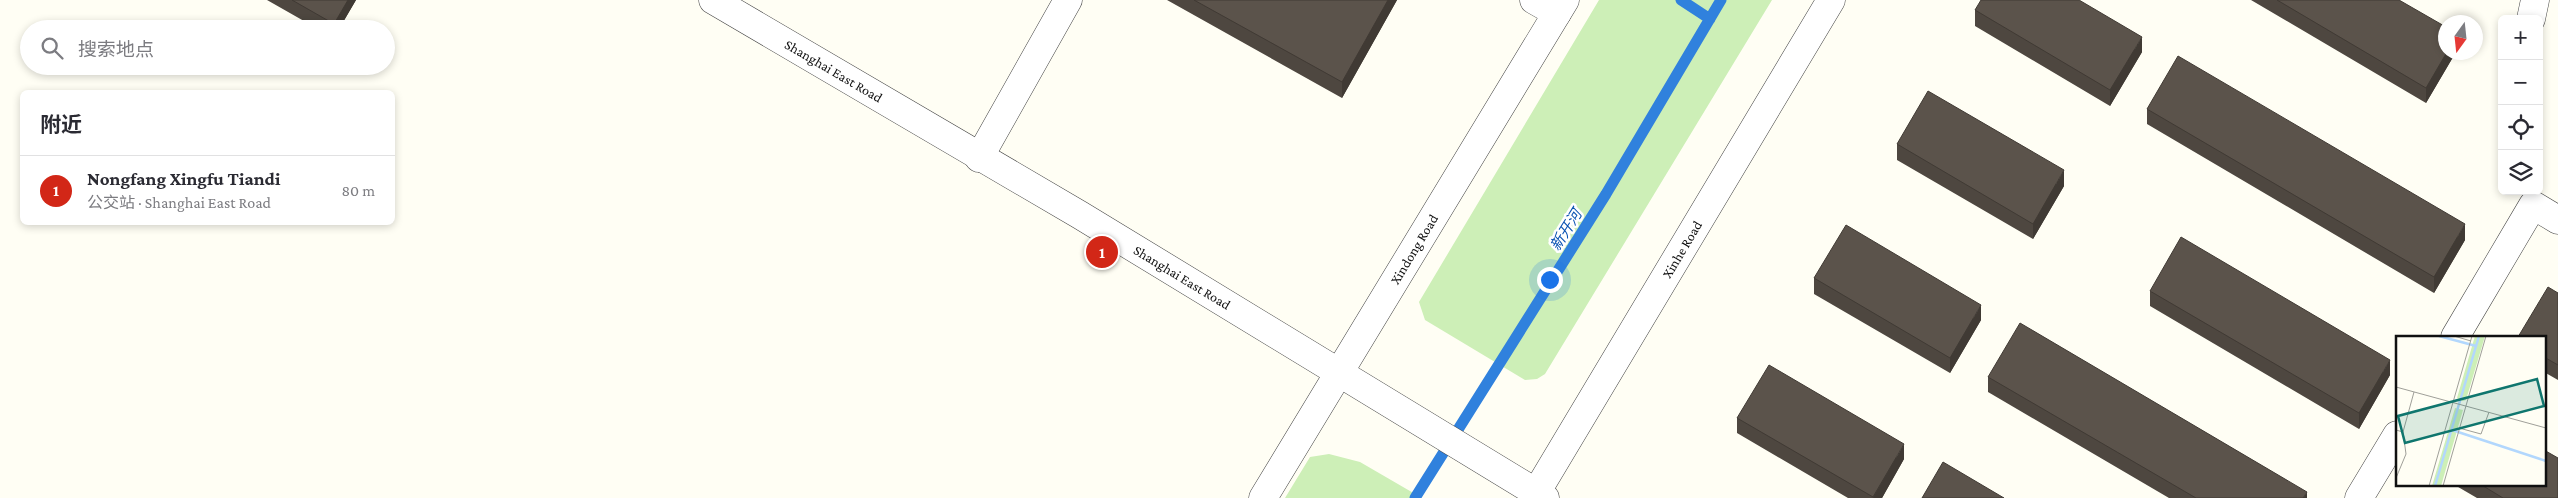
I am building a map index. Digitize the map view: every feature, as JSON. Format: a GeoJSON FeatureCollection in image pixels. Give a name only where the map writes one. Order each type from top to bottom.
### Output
{"type":"FeatureCollection","features":[{"type":"Feature","properties":{"kind":"street","name":"Shanghai East Road"},"geometry":{"type":"LineString","coordinates":[[713,0],[1080,215],[1413,416],[1538,496]]}},
{"type":"Feature","properties":{"kind":"street"},"geometry":{"type":"LineString","coordinates":[[980,158],[1068,0]]}},
{"type":"Feature","properties":{"kind":"street"},"geometry":{"type":"LineString","coordinates":[[1534,0],[1561,7]]}},
{"type":"Feature","properties":{"kind":"street","name":"Xinhe Road"},"geometry":{"type":"LineString","coordinates":[[1538,496],[1831,0]]}},
{"type":"Feature","properties":{"kind":"street"},"geometry":{"type":"LineString","coordinates":[[2532,15],[2535,0]]}},
{"type":"Feature","properties":{"kind":"street","name":"Xindong Road"},"geometry":{"type":"LineString","coordinates":[[1264,498],[1561,7]]}},
{"type":"Feature","properties":{"kind":"street"},"geometry":{"type":"LineString","coordinates":[[2456,336],[2532,198],[2558,220]]}},
{"type":"Feature","properties":{"kind":"street"},"geometry":{"type":"LineString","coordinates":[[2359,498],[2396,437]]}},
{"type":"Feature","properties":{"kind":"green space"},"geometry":{"type":"Polygon","coordinates":[[[1599,0],[1772,0],[1545,374],[1537,379],[1525,380],[1425,320],[1419,302],[1599,0]]]}},
{"type":"Feature","properties":{"kind":"green space"},"geometry":{"type":"Polygon","coordinates":[[[1329,454],[1360,462],[1422,498],[1285,498],[1310,457],[1329,454]]]}},
{"type":"Feature","properties":{"kind":"building"},"geometry":{"type":"Polygon","coordinates":[[[292,0],[348,0],[336,20],[327,20],[292,0]]]}},
{"type":"Feature","properties":{"kind":"building"},"geometry":{"type":"Polygon","coordinates":[[[1194,0],[1388,0],[1342,82],[1194,0]]]}},
{"type":"Feature","properties":{"kind":"building"},"geometry":{"type":"Polygon","coordinates":[[[1981,0],[2079,0],[2142,37],[2110,90],[1975,10],[1981,0]]]}},
{"type":"Feature","properties":{"kind":"building"},"geometry":{"type":"Polygon","coordinates":[[[2277,0],[2399,0],[2438,22],[2438,60],[2442,60],[2426,88],[2277,0]]]}},
{"type":"Feature","properties":{"kind":"building"},"geometry":{"type":"Polygon","coordinates":[[[2178,56],[2465,224],[2434,277],[2147,109],[2178,56]]]}},
{"type":"Feature","properties":{"kind":"building"},"geometry":{"type":"Polygon","coordinates":[[[1928,91],[2064,170],[2033,224],[1897,144],[1928,91]]]}},
{"type":"Feature","properties":{"kind":"building"},"geometry":{"type":"Polygon","coordinates":[[[1846,225],[1981,305],[1950,358],[1814,278],[1846,225]]]}},
{"type":"Feature","properties":{"kind":"building"},"geometry":{"type":"Polygon","coordinates":[[[2181,237],[2390,360],[2359,413],[2150,291],[2181,237]]]}},
{"type":"Feature","properties":{"kind":"building"},"geometry":{"type":"Polygon","coordinates":[[[2548,287],[2558,293],[2558,365],[2546,358],[2546,336],[2519,336],[2548,287]]]}},
{"type":"Feature","properties":{"kind":"building"},"geometry":{"type":"Polygon","coordinates":[[[2020,323],[2307,492],[2303,498],[2196,498],[1988,377],[2020,323]]]}},
{"type":"Feature","properties":{"kind":"building"},"geometry":{"type":"Polygon","coordinates":[[[1769,365],[1904,444],[1873,497],[1737,418],[1769,365]]]}},
{"type":"Feature","properties":{"kind":"building"},"geometry":{"type":"Polygon","coordinates":[[[2546,451],[2558,458],[2558,498],[2503,498],[2483,486],[2546,486],[2546,451]]]}},
{"type":"Feature","properties":{"kind":"building"},"geometry":{"type":"Polygon","coordinates":[[[1943,462],[2004,498],[1922,498],[1943,462]]]}},
{"type":"Feature","properties":{"kind":"waterway"},"geometry":{"type":"LineString","coordinates":[[1681,0],[1710,19]]}},
{"type":"Feature","properties":{"kind":"waterway","name":"新开河"},"geometry":{"type":"LineString","coordinates":[[1415,498],[1606,194],[1721,0]]}},
{"type":"Feature","properties":{"kind":"place","name":"Nongfang Xingfu Tiandi"},"geometry":{"type":"Point","coordinates":[1102,252]}}]}
